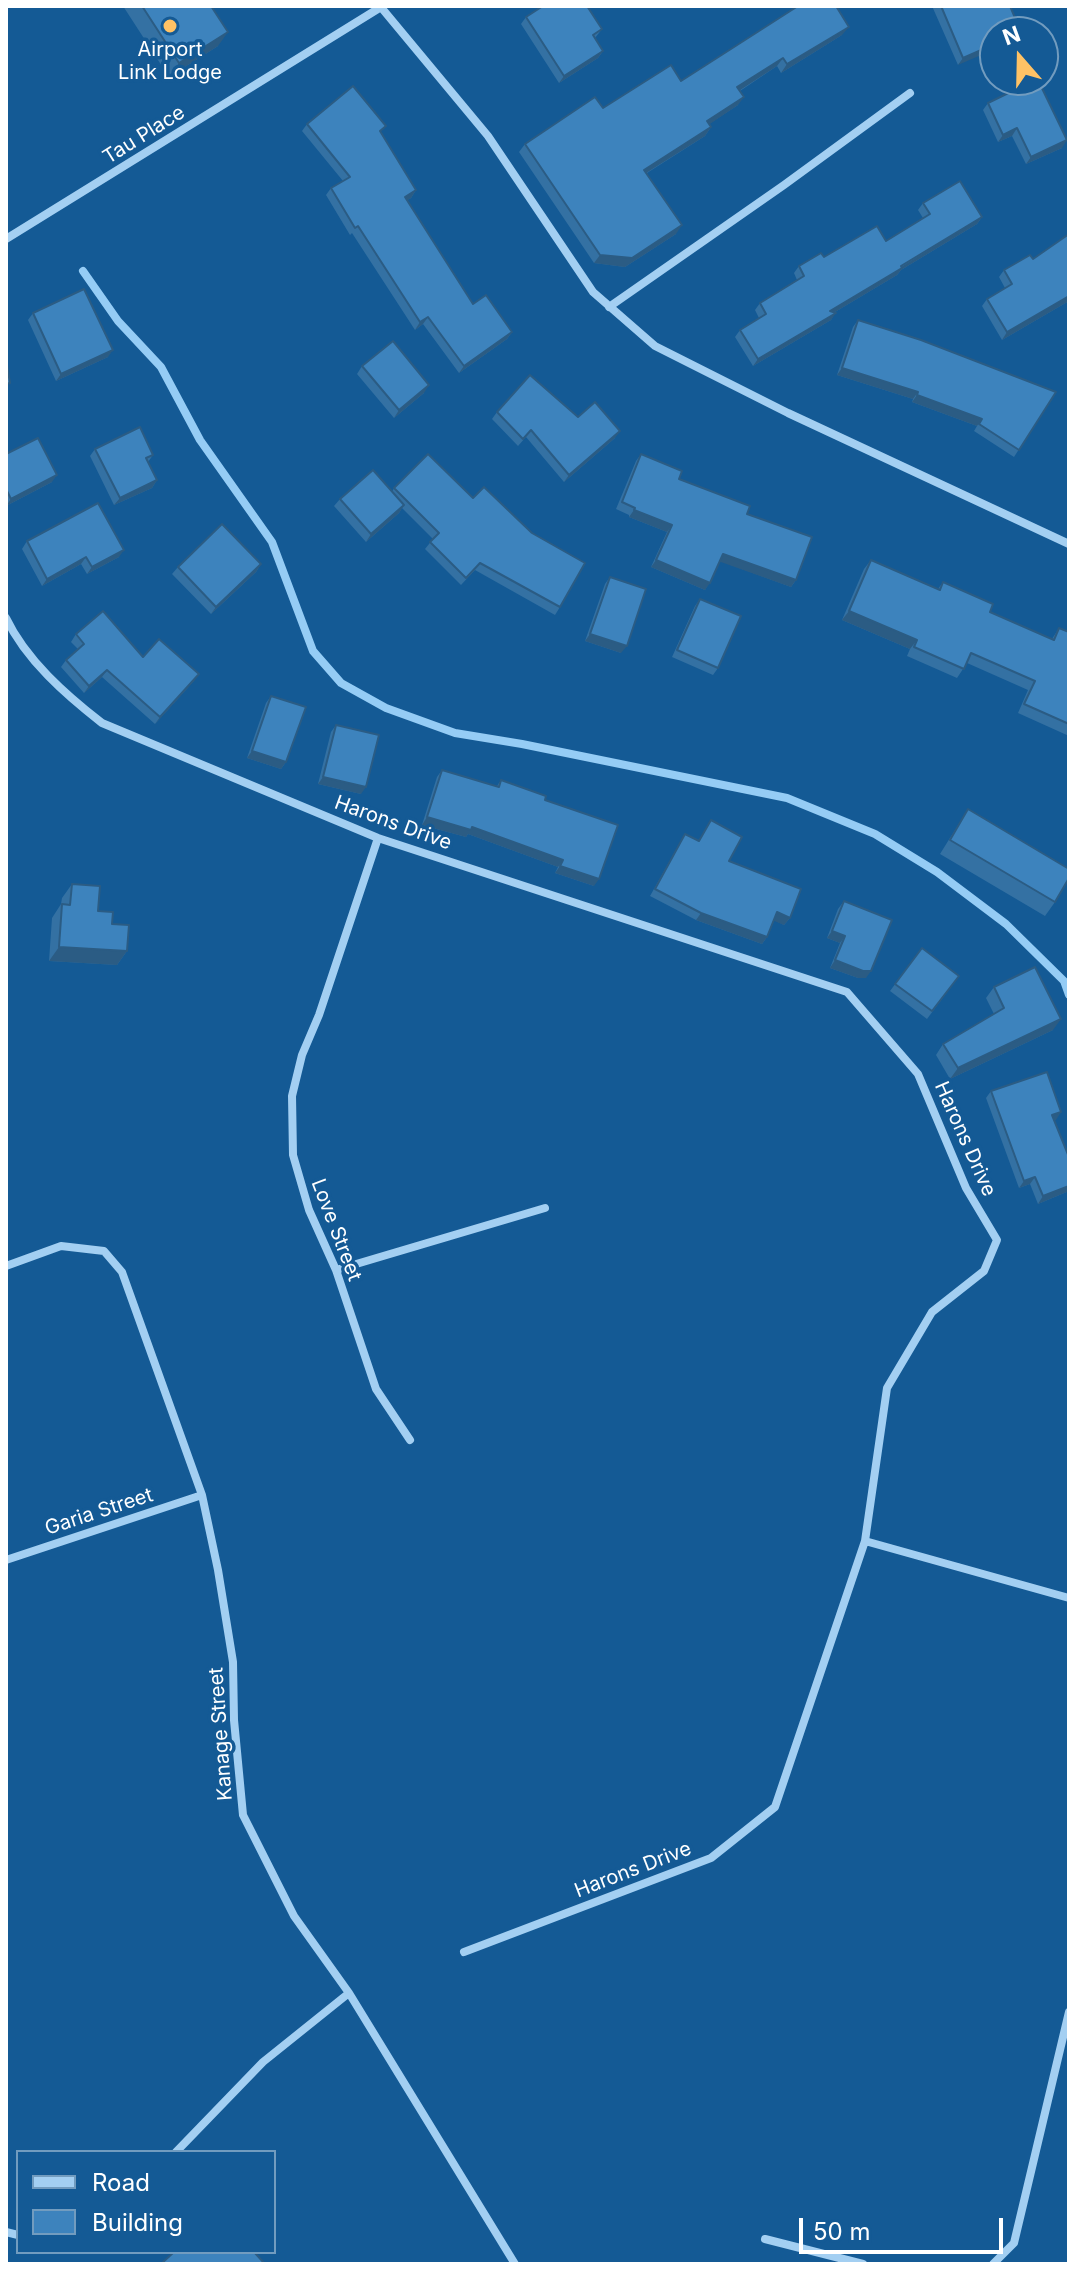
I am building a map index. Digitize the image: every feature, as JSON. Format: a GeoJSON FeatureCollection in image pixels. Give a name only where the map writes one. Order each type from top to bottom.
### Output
{"type":"FeatureCollection","features":[{"type":"Feature","properties":{"kind":"street","name":"Tau Place"},"geometry":{"type":"LineString","coordinates":[[6,239],[381,6]]}},
{"type":"Feature","properties":{"kind":"street"},"geometry":{"type":"LineString","coordinates":[[381,6],[488,136],[593,292],[655,346],[788,413],[1069,544]]}},
{"type":"Feature","properties":{"kind":"street"},"geometry":{"type":"LineString","coordinates":[[609,307],[910,93]]}},
{"type":"Feature","properties":{"kind":"street","name":"Harons Drive"},"geometry":{"type":"LineString","coordinates":[[6,618],[27,650],[69,698],[102,723],[378,838],[847,992],[918,1074],[966,1188],[997,1240],[984,1271],[932,1312],[887,1388],[865,1541],[775,1807],[711,1858],[464,1952]]}},
{"type":"Feature","properties":{"kind":"street","name":"Love Street"},"geometry":{"type":"LineString","coordinates":[[378,838],[319,1015],[302,1055],[292,1096],[293,1155],[309,1210],[336,1270],[376,1389],[410,1440]]}},
{"type":"Feature","properties":{"kind":"street"},"geometry":{"type":"LineString","coordinates":[[336,1270],[545,1208]]}},
{"type":"Feature","properties":{"kind":"street","name":"Kanage Street"},"geometry":{"type":"LineString","coordinates":[[6,1266],[61,1246],[104,1251],[122,1272],[202,1495],[233,1662],[234,1720],[243,1815],[294,1916],[349,1993],[515,2264]]}},
{"type":"Feature","properties":{"kind":"street","name":"Garia Street"},"geometry":{"type":"LineString","coordinates":[[6,1560],[202,1495]]}},
{"type":"Feature","properties":{"kind":"street"},"geometry":{"type":"LineString","coordinates":[[865,1541],[1069,1598]]}},
{"type":"Feature","properties":{"kind":"street"},"geometry":{"type":"LineString","coordinates":[[178,2150],[263,2062],[349,1993]]}},
{"type":"Feature","properties":{"kind":"street"},"geometry":{"type":"LineString","coordinates":[[993,2264],[1014,2243],[1069,2012]]}},
{"type":"Feature","properties":{"kind":"street"},"geometry":{"type":"LineString","coordinates":[[765,2239],[863,2264]]}},
{"type":"Feature","properties":{"kind":"building"},"geometry":{"type":"Polygon","coordinates":[[[142,6],[211,6],[228,32],[179,63],[142,6]]]}},
{"type":"Feature","properties":{"kind":"building"},"geometry":{"type":"Polygon","coordinates":[[[543,6],[587,6],[602,29],[593,35],[603,51],[564,76],[526,17],[543,6]]]}},
{"type":"Feature","properties":{"kind":"building"},"geometry":{"type":"Polygon","coordinates":[[[798,6],[836,6],[849,27],[787,64],[783,58],[737,87],[744,97],[707,121],[711,127],[644,170],[682,225],[632,258],[600,255],[525,144],[595,97],[603,108],[671,65],[681,81],[798,6]]]}},
{"type":"Feature","properties":{"kind":"building"},"geometry":{"type":"Polygon","coordinates":[[[941,6],[1010,6],[1014,16],[979,16],[979,51],[963,58],[941,6]]]}},
{"type":"Feature","properties":{"kind":"building"},"geometry":{"type":"Polygon","coordinates":[[[353,86],[386,126],[380,131],[416,190],[405,197],[473,304],[486,295],[512,332],[464,366],[428,317],[420,322],[331,188],[350,177],[307,124],[353,86]]]}},
{"type":"Feature","properties":{"kind":"building"},"geometry":{"type":"Polygon","coordinates":[[[1002,96],[1046,96],[1067,140],[1031,157],[1017,128],[1003,135],[988,103],[1002,96]]]}},
{"type":"Feature","properties":{"kind":"building"},"geometry":{"type":"Polygon","coordinates":[[[960,181],[982,217],[830,311],[836,313],[758,359],[740,330],[766,314],[760,303],[804,276],[799,266],[821,253],[824,257],[877,226],[886,241],[930,214],[923,203],[960,181]]]}},
{"type":"Feature","properties":{"kind":"building"},"geometry":{"type":"Polygon","coordinates":[[[1069,234],[1069,296],[1007,332],[987,299],[1012,284],[1004,270],[1030,255],[1033,259],[1069,234]]]}},
{"type":"Feature","properties":{"kind":"building"},"geometry":{"type":"Polygon","coordinates":[[[84,289],[113,350],[61,374],[33,313],[84,289]]]}},
{"type":"Feature","properties":{"kind":"building"},"geometry":{"type":"Polygon","coordinates":[[[858,320],[921,340],[1056,392],[1019,450],[979,424],[982,419],[917,395],[918,392],[842,368],[858,320]]]}},
{"type":"Feature","properties":{"kind":"building"},"geometry":{"type":"Polygon","coordinates":[[[393,341],[429,385],[399,410],[362,366],[393,341]]]}},
{"type":"Feature","properties":{"kind":"building"},"geometry":{"type":"Polygon","coordinates":[[[6,359],[10,383],[6,384],[6,359]]]}},
{"type":"Feature","properties":{"kind":"building"},"geometry":{"type":"Polygon","coordinates":[[[530,375],[578,417],[595,402],[620,431],[569,475],[531,430],[523,439],[497,412],[530,375]]]}},
{"type":"Feature","properties":{"kind":"building"},"geometry":{"type":"Polygon","coordinates":[[[140,427],[153,455],[146,458],[157,480],[120,498],[95,449],[140,427]]]}},
{"type":"Feature","properties":{"kind":"building"},"geometry":{"type":"Polygon","coordinates":[[[38,438],[57,475],[11,499],[6,489],[6,454],[38,438]]]}},
{"type":"Feature","properties":{"kind":"building"},"geometry":{"type":"Polygon","coordinates":[[[428,454],[473,498],[484,487],[532,533],[585,563],[560,607],[480,563],[466,578],[430,542],[439,533],[394,488],[428,454]]]}},
{"type":"Feature","properties":{"kind":"building"},"geometry":{"type":"Polygon","coordinates":[[[641,454],[682,471],[679,479],[750,506],[747,514],[812,537],[796,580],[723,554],[710,583],[656,560],[672,525],[622,502],[641,454]]]}},
{"type":"Feature","properties":{"kind":"building"},"geometry":{"type":"Polygon","coordinates":[[[373,470],[404,505],[371,534],[340,499],[373,470]]]}},
{"type":"Feature","properties":{"kind":"building"},"geometry":{"type":"Polygon","coordinates":[[[98,503],[124,550],[92,567],[86,557],[47,579],[27,541],[98,503]]]}},
{"type":"Feature","properties":{"kind":"building"},"geometry":{"type":"Polygon","coordinates":[[[222,524],[261,564],[216,607],[178,567],[222,524]]]}},
{"type":"Feature","properties":{"kind":"building"},"geometry":{"type":"Polygon","coordinates":[[[871,560],[940,590],[943,582],[993,604],[990,612],[1054,640],[1059,628],[1069,632],[1069,724],[1024,704],[1035,681],[971,653],[964,669],[914,647],[917,640],[849,611],[871,560]]]}},
{"type":"Feature","properties":{"kind":"building"},"geometry":{"type":"Polygon","coordinates":[[[610,577],[646,589],[627,646],[590,634],[610,577]]]}},
{"type":"Feature","properties":{"kind":"building"},"geometry":{"type":"Polygon","coordinates":[[[700,599],[741,616],[718,668],[677,650],[700,599]]]}},
{"type":"Feature","properties":{"kind":"building"},"geometry":{"type":"Polygon","coordinates":[[[103,611],[143,657],[159,639],[199,674],[160,717],[107,670],[89,686],[66,660],[84,644],[76,634],[103,611]]]}},
{"type":"Feature","properties":{"kind":"building"},"geometry":{"type":"Polygon","coordinates":[[[271,696],[306,707],[286,762],[252,751],[271,696]]]}},
{"type":"Feature","properties":{"kind":"building"},"geometry":{"type":"Polygon","coordinates":[[[336,725],[379,735],[366,787],[323,777],[336,725]]]}},
{"type":"Feature","properties":{"kind":"building"},"geometry":{"type":"Polygon","coordinates":[[[442,770],[499,787],[501,780],[546,796],[545,800],[618,825],[599,879],[560,866],[563,860],[472,827],[471,830],[427,817],[442,770]]]}},
{"type":"Feature","properties":{"kind":"building"},"geometry":{"type":"Polygon","coordinates":[[[968,809],[1069,869],[1069,878],[1055,902],[950,840],[968,809]]]}},
{"type":"Feature","properties":{"kind":"building"},"geometry":{"type":"Polygon","coordinates":[[[711,820],[742,837],[729,861],[801,889],[790,918],[777,912],[767,937],[701,913],[655,889],[685,834],[699,841],[711,820]]]}},
{"type":"Feature","properties":{"kind":"building"},"geometry":{"type":"Polygon","coordinates":[[[72,884],[100,886],[98,911],[113,912],[112,924],[129,925],[127,951],[59,947],[62,904],[70,905],[72,884]]]}},
{"type":"Feature","properties":{"kind":"building"},"geometry":{"type":"Polygon","coordinates":[[[844,901],[892,920],[871,971],[835,960],[845,936],[832,931],[844,901]]]}},
{"type":"Feature","properties":{"kind":"building"},"geometry":{"type":"Polygon","coordinates":[[[922,948],[959,976],[932,1011],[895,984],[922,948]]]}},
{"type":"Feature","properties":{"kind":"building"},"geometry":{"type":"Polygon","coordinates":[[[1035,967],[1061,1019],[958,1068],[943,1044],[1004,1008],[994,987],[1035,967]]]}},
{"type":"Feature","properties":{"kind":"building"},"geometry":{"type":"Polygon","coordinates":[[[1047,1072],[1061,1112],[1052,1115],[1069,1157],[1069,1186],[1043,1196],[1035,1177],[1024,1181],[991,1091],[1047,1072]]]}},
{"type":"Feature","properties":{"kind":"building"},"geometry":{"type":"Polygon","coordinates":[[[172,2254],[256,2254],[265,2264],[161,2264],[172,2254]]]}},
{"type":"Feature","properties":{"kind":"waterway"},"geometry":{"type":"LineString","coordinates":[[83,271],[118,321],[161,367],[200,440],[272,542],[313,651],[341,683],[386,708],[455,733],[787,798],[875,834],[937,872],[1006,924],[1064,981],[1069,995]]}},
{"type":"Feature","properties":{"kind":"place","name":"Airport Link Lodge"},"geometry":{"type":"Point","coordinates":[170,26]}}]}
